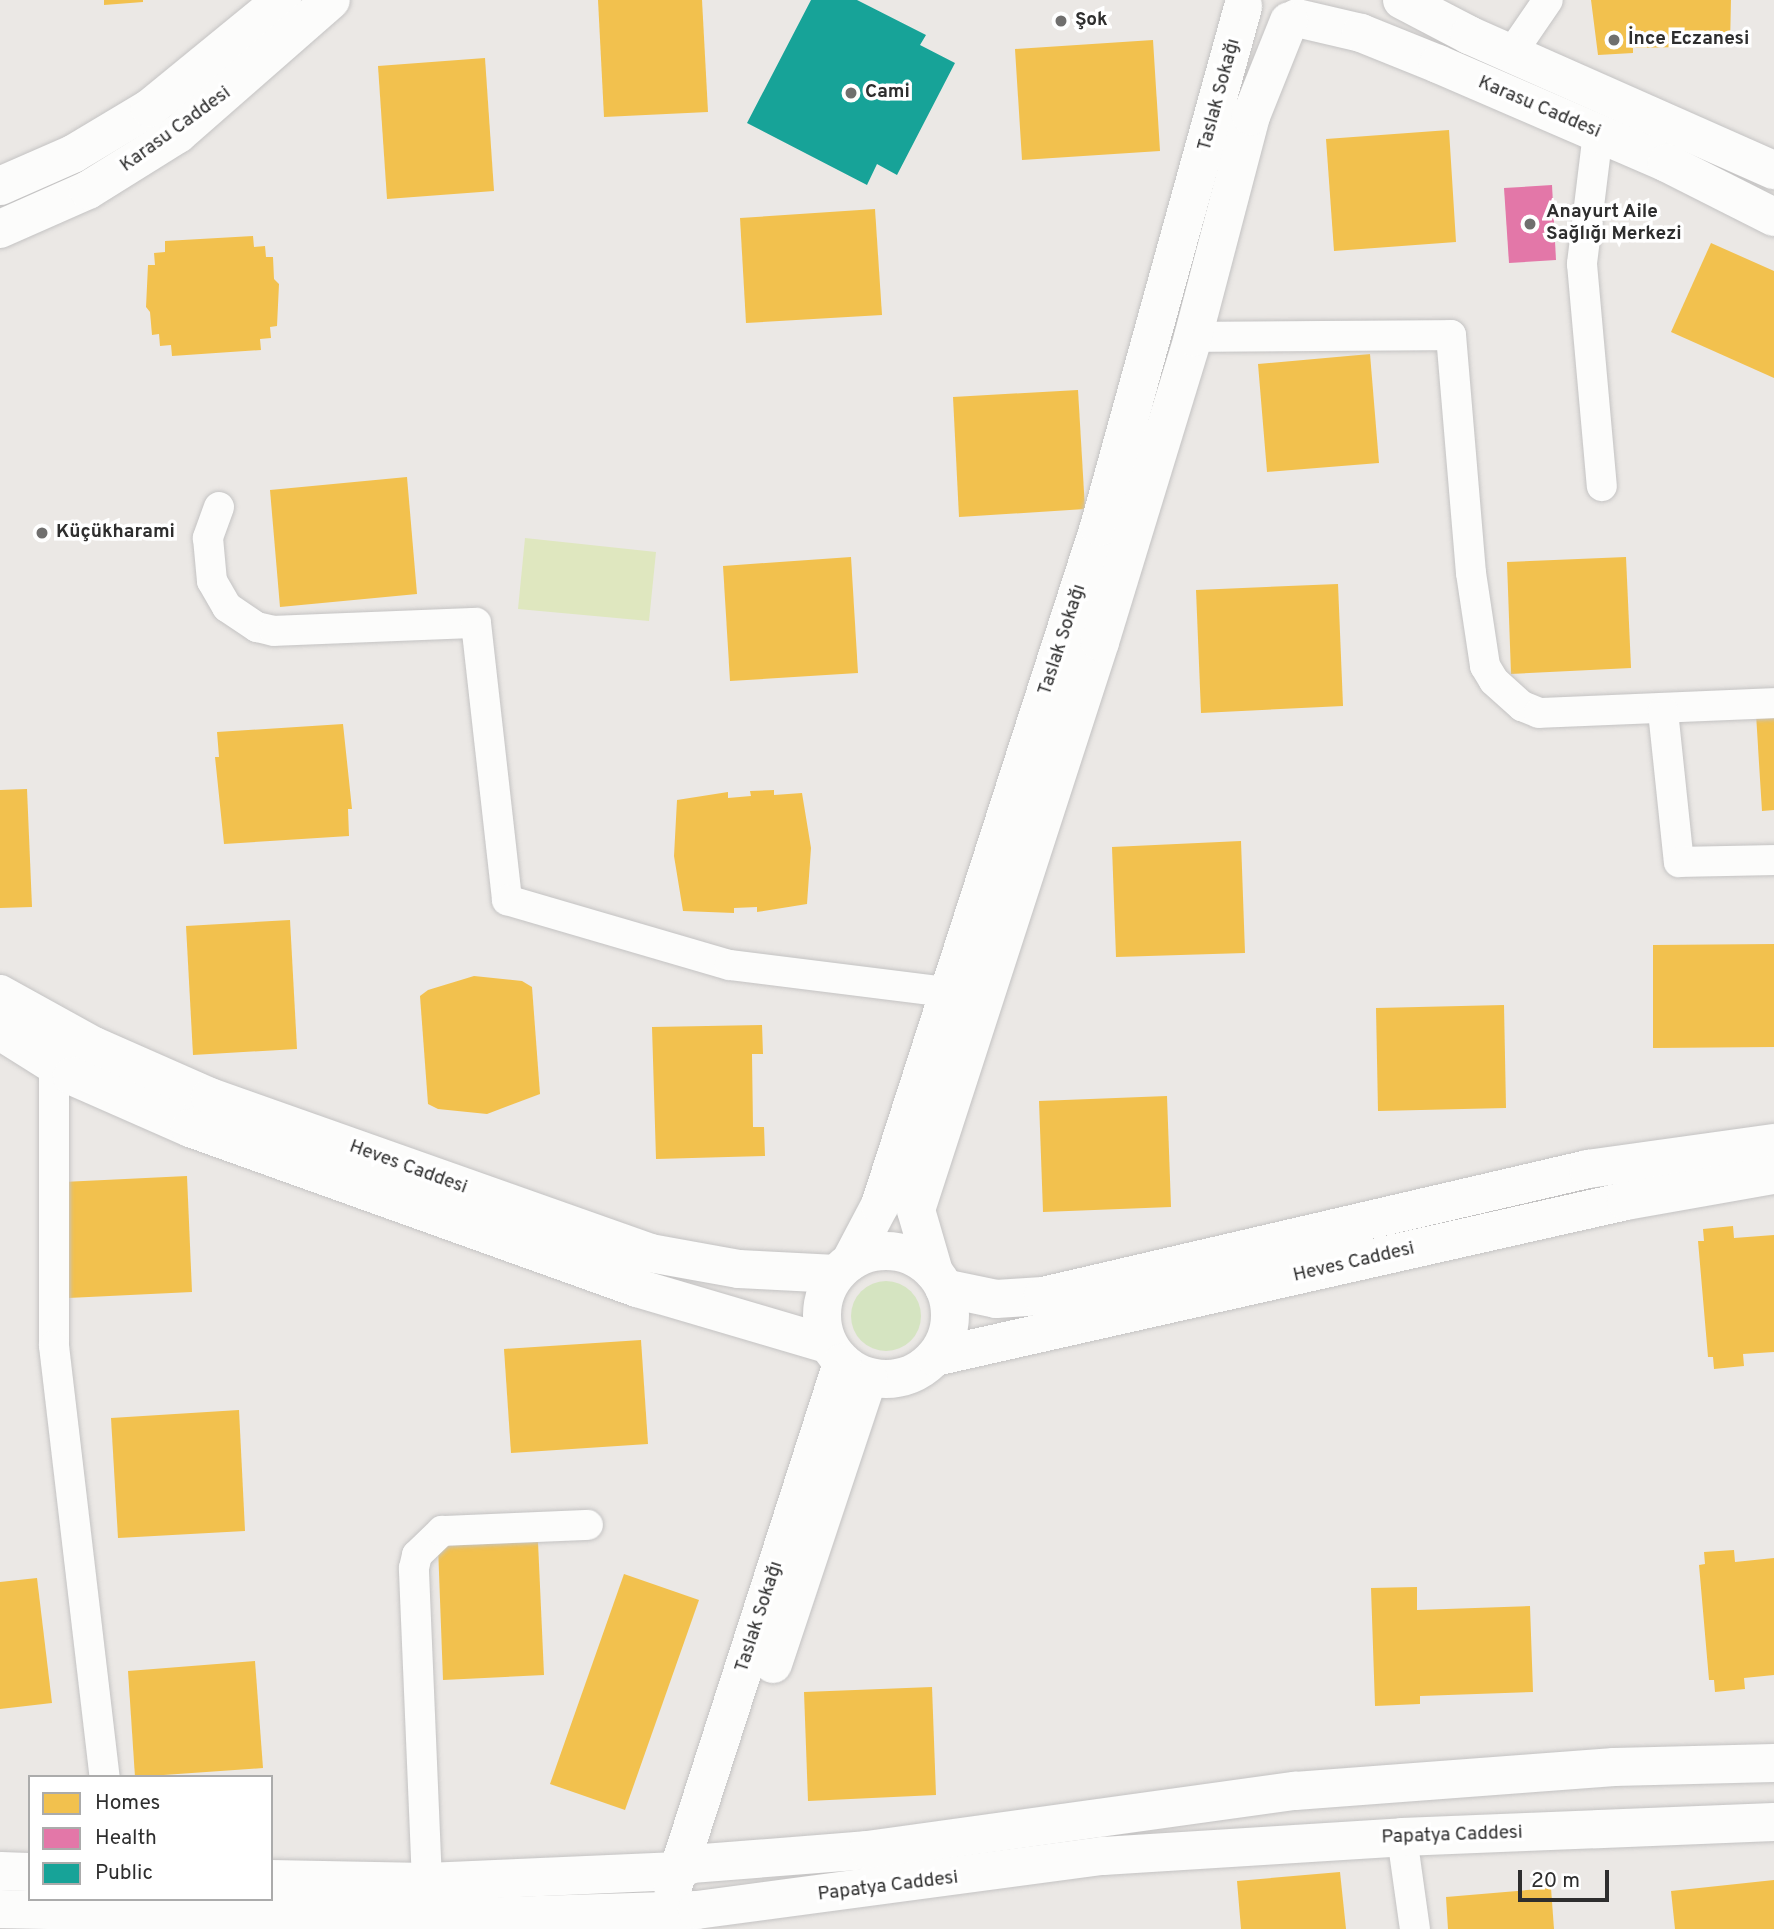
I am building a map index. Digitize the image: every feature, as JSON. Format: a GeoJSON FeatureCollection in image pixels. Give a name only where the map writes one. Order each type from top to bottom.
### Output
{"type":"FeatureCollection","features":[{"type":"Feature","properties":{"kind":"street","name":"Karasu Caddesi"},"geometry":{"type":"LineString","coordinates":[[0,186],[72,154],[150,108],[282,0]]}},
{"type":"Feature","properties":{"kind":"street","name":"Karasu Caddesi"},"geometry":{"type":"LineString","coordinates":[[0,229],[88,190],[178,134],[331,0]]}},
{"type":"Feature","properties":{"kind":"street","name":"Karasu Caddesi"},"geometry":{"type":"LineString","coordinates":[[1402,0],[1511,54],[1774,170]]}},
{"type":"Feature","properties":{"kind":"street"},"geometry":{"type":"LineString","coordinates":[[1511,54],[1548,0]]}},
{"type":"Feature","properties":{"kind":"street","name":"Karasu Caddesi"},"geometry":{"type":"LineString","coordinates":[[1241,4],[1268,21],[1301,13],[1361,33],[1598,133],[1774,216]]}},
{"type":"Feature","properties":{"kind":"street","name":"Taslak Sokağı"},"geometry":{"type":"LineString","coordinates":[[843,1268],[880,1205],[1099,527],[1241,4]]}},
{"type":"Feature","properties":{"kind":"street","name":"Taslak Sokağı"},"geometry":{"type":"LineString","coordinates":[[939,1280],[916,1210],[1193,337],[1251,116],[1301,13]]}},
{"type":"Feature","properties":{"kind":"street"},"geometry":{"type":"LineString","coordinates":[[1598,133],[1582,264],[1602,486]]}},
{"type":"Feature","properties":{"kind":"street"},"geometry":{"type":"LineString","coordinates":[[1193,337],[1451,335],[1461,479],[1485,666],[1506,694],[1539,713],[1663,711],[1774,703]]}},
{"type":"Feature","properties":{"kind":"street"},"geometry":{"type":"LineString","coordinates":[[219,507],[208,538],[212,581],[228,607],[257,627],[274,631],[475,623],[507,900],[730,965],[948,992]]}},
{"type":"Feature","properties":{"kind":"street"},"geometry":{"type":"LineString","coordinates":[[1663,711],[1679,862],[1774,860]]}},
{"type":"Feature","properties":{"kind":"street","name":"Heves Caddesi"},"geometry":{"type":"LineString","coordinates":[[0,994],[54,1024],[210,1097],[650,1253],[739,1269],[843,1268]]}},
{"type":"Feature","properties":{"kind":"street"},"geometry":{"type":"LineString","coordinates":[[54,1024],[54,1346],[105,1775]]}},
{"type":"Feature","properties":{"kind":"street","name":"Heves Caddesi"},"geometry":{"type":"LineString","coordinates":[[0,1031],[54,1065],[202,1132],[846,1362]]}},
{"type":"Feature","properties":{"kind":"street","name":"Heves Caddesi"},"geometry":{"type":"LineString","coordinates":[[939,1280],[996,1299],[1043,1296],[1588,1169],[1774,1143]]}},
{"type":"Feature","properties":{"kind":"street","name":"Heves Caddesi"},"geometry":{"type":"LineString","coordinates":[[935,1357],[1626,1201],[1774,1175]]}},
{"type":"Feature","properties":{"kind":"street"},"geometry":{"type":"LineString","coordinates":[[903,1253],[939,1280],[950,1324],[935,1357],[905,1377],[846,1362],[822,1308],[843,1268],[866,1254],[903,1253]]}},
{"type":"Feature","properties":{"kind":"street","name":"Taslak Sokağı"},"geometry":{"type":"LineString","coordinates":[[692,1867],[846,1362]]}},
{"type":"Feature","properties":{"kind":"street"},"geometry":{"type":"LineString","coordinates":[[427,1882],[414,1568],[417,1555],[442,1531],[587,1525]]}},
{"type":"Feature","properties":{"kind":"street","name":"Papatya Caddesi"},"geometry":{"type":"LineString","coordinates":[[273,1880],[427,1882],[692,1867],[868,1850],[1295,1791],[1508,1773],[1774,1763]]}},
{"type":"Feature","properties":{"kind":"street","name":"Papatya Caddesi"},"geometry":{"type":"LineString","coordinates":[[0,1909],[328,1923],[549,1922],[693,1909],[1103,1856],[1402,1837],[1774,1822]]}},
{"type":"Feature","properties":{"kind":"street"},"geometry":{"type":"LineString","coordinates":[[1402,1837],[1415,1929]]}},
{"type":"Feature","properties":{"kind":"street"},"geometry":{"type":"LineString","coordinates":[[692,1867],[716,1876],[718,1890],[711,1903],[693,1909]]}},
{"type":"Feature","properties":{"kind":"street"},"geometry":{"type":"LineString","coordinates":[[0,1871],[28,1872]]}},
{"type":"Feature","properties":{"kind":"green space"},"geometry":{"type":"Polygon","coordinates":[[[525,538],[656,552],[649,621],[518,609],[525,538]]]}},
{"type":"Feature","properties":{"kind":"green space"},"geometry":{"type":"Polygon","coordinates":[[[886,1281],[911,1291],[921,1316],[911,1341],[886,1351],[861,1341],[851,1316],[861,1291],[886,1281]]]}},
{"type":"Feature","properties":{"kind":"building: Homes"},"geometry":{"type":"Polygon","coordinates":[[[104,0],[143,0],[143,2],[104,5],[104,0]]]}},
{"type":"Feature","properties":{"kind":"building: Homes"},"geometry":{"type":"Polygon","coordinates":[[[598,0],[702,0],[708,112],[604,117],[598,0]]]}},
{"type":"Feature","properties":{"kind":"building: Homes"},"geometry":{"type":"Polygon","coordinates":[[[1591,0],[1731,0],[1730,46],[1633,48],[1633,53],[1598,55],[1591,0]]]}},
{"type":"Feature","properties":{"kind":"building: Homes"},"geometry":{"type":"Polygon","coordinates":[[[1153,40],[1160,151],[1022,160],[1015,49],[1153,40]]]}},
{"type":"Feature","properties":{"kind":"building: Homes"},"geometry":{"type":"Polygon","coordinates":[[[485,58],[494,191],[387,199],[378,66],[485,58]]]}},
{"type":"Feature","properties":{"kind":"building: Homes"},"geometry":{"type":"Polygon","coordinates":[[[1449,130],[1456,242],[1334,251],[1326,139],[1449,130]]]}},
{"type":"Feature","properties":{"kind":"building: Homes"},"geometry":{"type":"Polygon","coordinates":[[[875,209],[882,315],[746,323],[740,218],[875,209]]]}},
{"type":"Feature","properties":{"kind":"building: Homes"},"geometry":{"type":"Polygon","coordinates":[[[253,236],[254,247],[265,246],[266,257],[273,257],[274,279],[279,284],[277,326],[270,327],[271,338],[260,339],[261,350],[172,356],[171,345],[160,346],[159,334],[152,335],[150,312],[146,307],[148,265],[155,265],[154,253],[165,252],[165,241],[253,236]]]}},
{"type":"Feature","properties":{"kind":"building: Homes"},"geometry":{"type":"Polygon","coordinates":[[[1711,243],[1774,271],[1774,378],[1671,332],[1711,243]]]}},
{"type":"Feature","properties":{"kind":"building: Homes"},"geometry":{"type":"Polygon","coordinates":[[[1370,354],[1379,463],[1267,472],[1258,364],[1370,354]]]}},
{"type":"Feature","properties":{"kind":"building: Homes"},"geometry":{"type":"Polygon","coordinates":[[[1078,390],[1085,509],[959,517],[953,397],[1078,390]]]}},
{"type":"Feature","properties":{"kind":"building: Homes"},"geometry":{"type":"Polygon","coordinates":[[[407,477],[417,594],[280,607],[270,490],[407,477]]]}},
{"type":"Feature","properties":{"kind":"building: Homes"},"geometry":{"type":"Polygon","coordinates":[[[851,557],[858,673],[730,681],[723,566],[851,557]]]}},
{"type":"Feature","properties":{"kind":"building: Homes"},"geometry":{"type":"Polygon","coordinates":[[[1626,557],[1631,668],[1511,674],[1507,562],[1626,557]]]}},
{"type":"Feature","properties":{"kind":"building: Homes"},"geometry":{"type":"Polygon","coordinates":[[[1338,584],[1343,706],[1201,713],[1196,590],[1338,584]]]}},
{"type":"Feature","properties":{"kind":"building: Homes"},"geometry":{"type":"Polygon","coordinates":[[[1774,713],[1774,810],[1762,811],[1756,714],[1774,713]]]}},
{"type":"Feature","properties":{"kind":"building: Homes"},"geometry":{"type":"Polygon","coordinates":[[[343,724],[352,809],[348,809],[349,836],[224,844],[215,757],[219,757],[217,732],[343,724]]]}},
{"type":"Feature","properties":{"kind":"building: Homes"},"geometry":{"type":"Polygon","coordinates":[[[27,789],[32,907],[0,908],[0,790],[27,789]]]}},
{"type":"Feature","properties":{"kind":"building: Homes"},"geometry":{"type":"Polygon","coordinates":[[[774,790],[774,795],[802,793],[811,848],[807,904],[757,912],[757,907],[734,908],[734,913],[683,911],[674,856],[677,800],[728,792],[728,798],[751,796],[750,791],[774,790]]]}},
{"type":"Feature","properties":{"kind":"building: Homes"},"geometry":{"type":"Polygon","coordinates":[[[1241,841],[1245,953],[1116,957],[1112,847],[1241,841]]]}},
{"type":"Feature","properties":{"kind":"building: Homes"},"geometry":{"type":"Polygon","coordinates":[[[290,920],[297,1049],[193,1055],[186,926],[290,920]]]}},
{"type":"Feature","properties":{"kind":"building: Homes"},"geometry":{"type":"Polygon","coordinates":[[[1774,944],[1774,1047],[1653,1048],[1653,945],[1774,944]]]}},
{"type":"Feature","properties":{"kind":"building: Homes"},"geometry":{"type":"Polygon","coordinates":[[[474,976],[522,981],[532,987],[540,1094],[487,1114],[438,1109],[428,1104],[420,996],[428,990],[474,976]]]}},
{"type":"Feature","properties":{"kind":"building: Homes"},"geometry":{"type":"Polygon","coordinates":[[[1504,1005],[1506,1108],[1378,1111],[1376,1008],[1504,1005]]]}},
{"type":"Feature","properties":{"kind":"building: Homes"},"geometry":{"type":"Polygon","coordinates":[[[762,1025],[763,1054],[752,1054],[753,1127],[764,1127],[765,1156],[656,1159],[652,1027],[762,1025]]]}},
{"type":"Feature","properties":{"kind":"building: Homes"},"geometry":{"type":"Polygon","coordinates":[[[1167,1096],[1171,1207],[1043,1212],[1039,1101],[1167,1096]]]}},
{"type":"Feature","properties":{"kind":"building: Homes"},"geometry":{"type":"Polygon","coordinates":[[[187,1176],[192,1292],[68,1298],[63,1182],[187,1176]]]}},
{"type":"Feature","properties":{"kind":"building: Homes"},"geometry":{"type":"Polygon","coordinates":[[[1733,1226],[1734,1238],[1774,1235],[1774,1352],[1743,1354],[1744,1366],[1714,1369],[1713,1357],[1708,1357],[1698,1241],[1704,1241],[1703,1229],[1733,1226]]]}},
{"type":"Feature","properties":{"kind":"building: Homes"},"geometry":{"type":"Polygon","coordinates":[[[641,1340],[648,1444],[511,1453],[504,1349],[641,1340]]]}},
{"type":"Feature","properties":{"kind":"building: Homes"},"geometry":{"type":"Polygon","coordinates":[[[239,1410],[245,1531],[118,1538],[111,1418],[239,1410]]]}},
{"type":"Feature","properties":{"kind":"building: Homes"},"geometry":{"type":"Polygon","coordinates":[[[538,1542],[544,1675],[443,1680],[438,1546],[538,1542]]]}},
{"type":"Feature","properties":{"kind":"building: Homes"},"geometry":{"type":"Polygon","coordinates":[[[1734,1550],[1735,1562],[1774,1558],[1774,1675],[1744,1678],[1745,1689],[1715,1692],[1714,1680],[1709,1680],[1699,1565],[1705,1564],[1704,1552],[1734,1550]]]}},
{"type":"Feature","properties":{"kind":"building: Homes"},"geometry":{"type":"Polygon","coordinates":[[[624,1574],[699,1600],[625,1810],[550,1784],[624,1574]]]}},
{"type":"Feature","properties":{"kind":"building: Homes"},"geometry":{"type":"Polygon","coordinates":[[[37,1578],[52,1703],[0,1709],[0,1582],[37,1578]]]}},
{"type":"Feature","properties":{"kind":"building: Homes"},"geometry":{"type":"Polygon","coordinates":[[[1417,1587],[1417,1610],[1530,1606],[1533,1692],[1420,1696],[1420,1704],[1375,1706],[1371,1588],[1417,1587]]]}},
{"type":"Feature","properties":{"kind":"building: Homes"},"geometry":{"type":"Polygon","coordinates":[[[255,1661],[263,1768],[135,1775],[128,1671],[255,1661]]]}},
{"type":"Feature","properties":{"kind":"building: Homes"},"geometry":{"type":"Polygon","coordinates":[[[932,1687],[936,1795],[808,1801],[804,1692],[932,1687]]]}},
{"type":"Feature","properties":{"kind":"building: Homes"},"geometry":{"type":"Polygon","coordinates":[[[1340,1872],[1346,1929],[1241,1929],[1237,1881],[1340,1872]]]}},
{"type":"Feature","properties":{"kind":"building: Homes"},"geometry":{"type":"Polygon","coordinates":[[[1774,1880],[1774,1929],[1675,1929],[1671,1891],[1774,1880]]]}},
{"type":"Feature","properties":{"kind":"building: Homes"},"geometry":{"type":"Polygon","coordinates":[[[1551,1888],[1554,1929],[1448,1929],[1446,1897],[1551,1888]]]}},
{"type":"Feature","properties":{"kind":"building: Health"},"geometry":{"type":"Polygon","coordinates":[[[1552,185],[1556,260],[1509,263],[1504,188],[1552,185]]]}},
{"type":"Feature","properties":{"kind":"building: Public","name":"Cami"},"geometry":{"type":"Polygon","coordinates":[[[811,0],[857,0],[926,35],[920,45],[955,63],[897,175],[877,164],[867,185],[747,123],[811,0]]]}},
{"type":"Feature","properties":{"kind":"place","name":"Şok"},"geometry":{"type":"Point","coordinates":[1061,21]}},
{"type":"Feature","properties":{"kind":"place","name":"İnce Eczanesi"},"geometry":{"type":"Point","coordinates":[1614,40]}},
{"type":"Feature","properties":{"kind":"place","name":"Cami"},"geometry":{"type":"Point","coordinates":[851,93]}},
{"type":"Feature","properties":{"kind":"place","name":"Anayurt Aile Sağlığı Merkezi"},"geometry":{"type":"Point","coordinates":[1530,224]}},
{"type":"Feature","properties":{"kind":"place","name":"Küçükharami"},"geometry":{"type":"Point","coordinates":[42,533]}}]}
